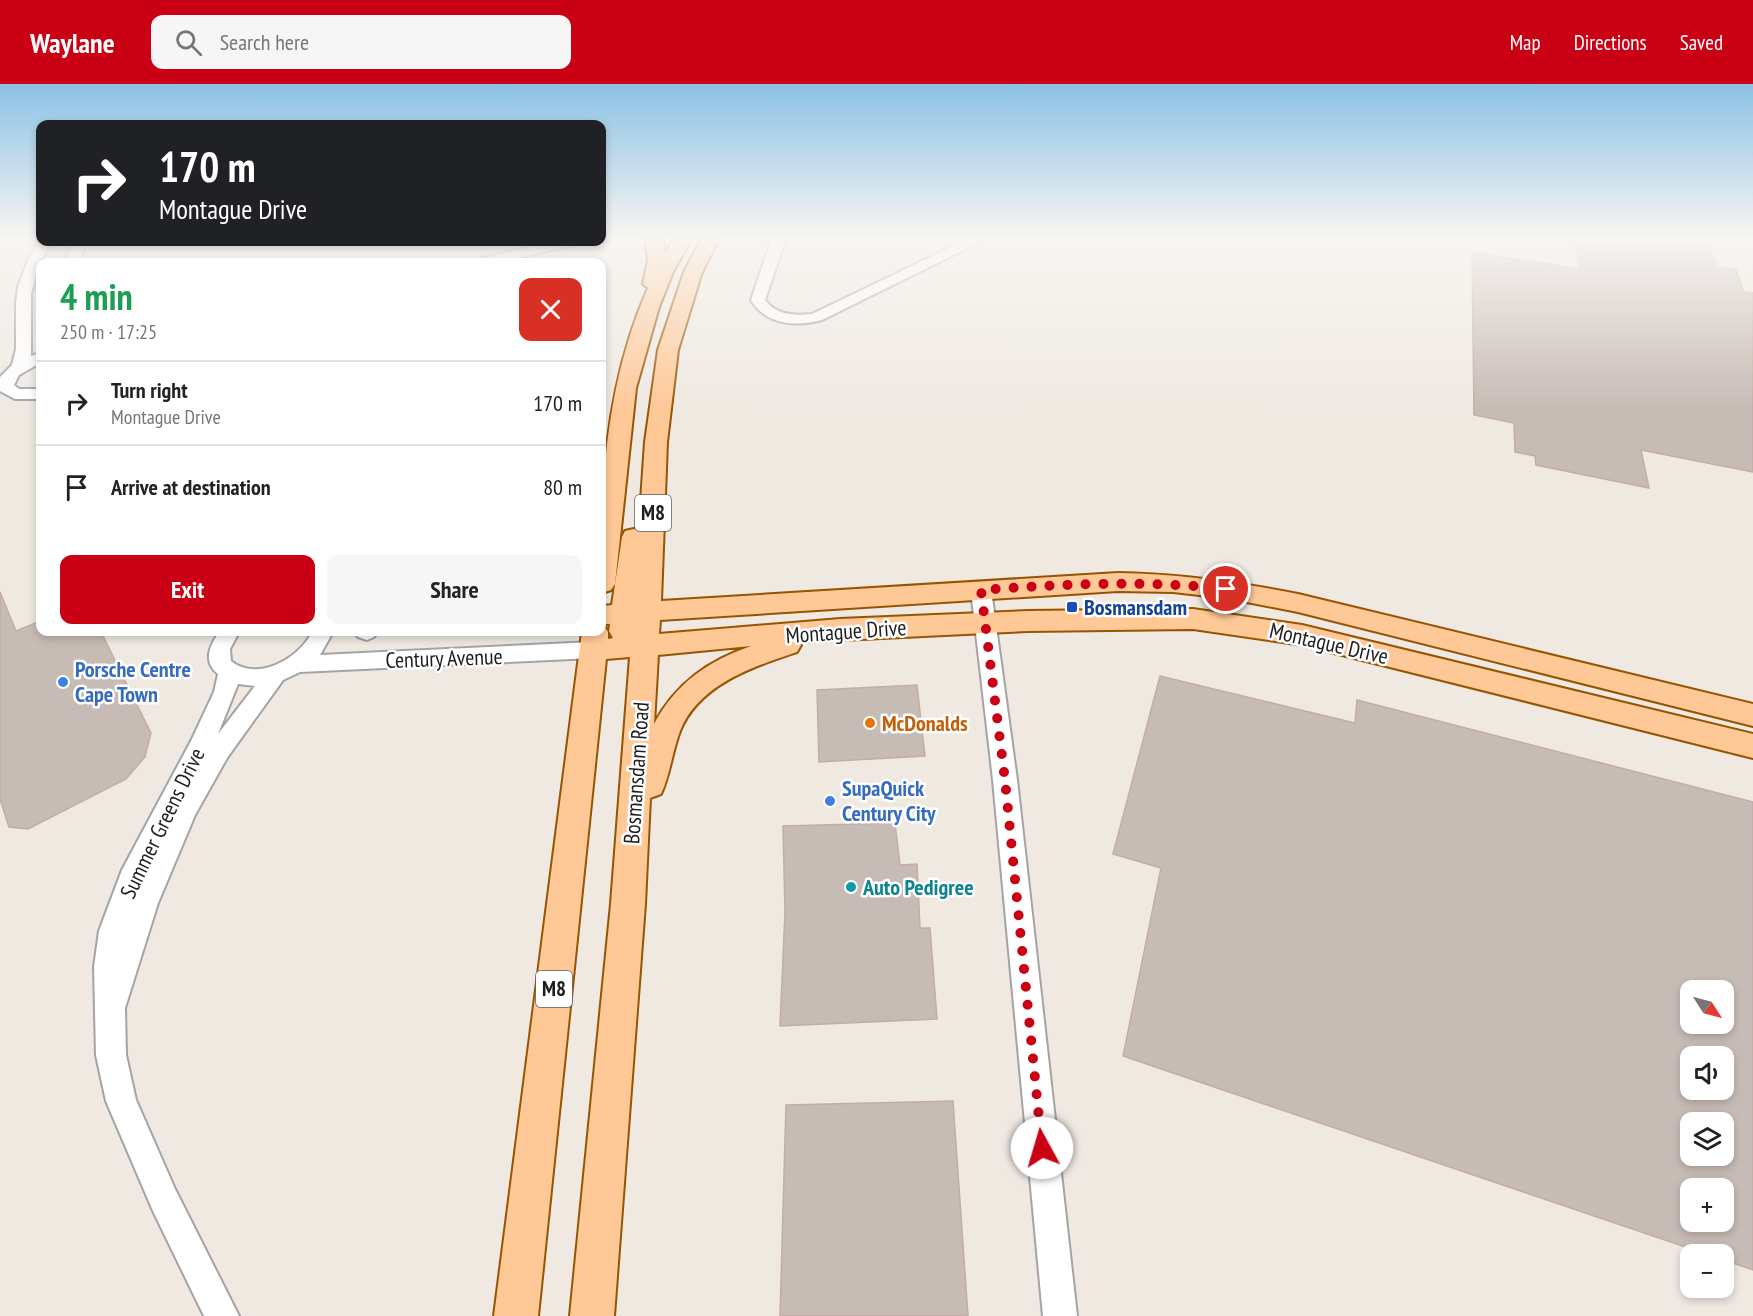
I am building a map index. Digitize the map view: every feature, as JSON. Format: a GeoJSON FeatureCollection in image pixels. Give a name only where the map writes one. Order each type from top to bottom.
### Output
{"type":"FeatureCollection","features":[{"type":"Feature","properties":{"kind":"main road"},"geometry":{"type":"LineString","coordinates":[[650,295],[650,307]]}},
{"type":"Feature","properties":{"kind":"main road","name":"M8"},"geometry":{"type":"LineString","coordinates":[[606,551],[626,388],[655,295]]}},
{"type":"Feature","properties":{"kind":"main road"},"geometry":{"type":"LineString","coordinates":[[594,641],[617,637],[623,628],[637,507],[656,442],[668,350],[685,295]]}},
{"type":"Feature","properties":{"kind":"main road","name":"Montague Drive"},"geometry":{"type":"LineString","coordinates":[[625,613],[1118,582],[1173,583],[1226,589],[1298,603],[1753,715]]}},
{"type":"Feature","properties":{"kind":"main road","name":"Bosmansdam Road"},"geometry":{"type":"LineString","coordinates":[[592,1316],[628,904],[645,647],[625,613]]}},
{"type":"Feature","properties":{"kind":"main road","name":"Montague Drive"},"geometry":{"type":"LineString","coordinates":[[594,641],[645,647],[840,628],[1028,621],[1193,619],[1268,629],[1753,746]]}},
{"type":"Feature","properties":{"kind":"main road"},"geometry":{"type":"LineString","coordinates":[[628,904],[655,756],[667,723],[679,705],[705,681],[735,664],[840,628]]}},
{"type":"Feature","properties":{"kind":"main road","name":"M8"},"geometry":{"type":"LineString","coordinates":[[516,1316],[594,641]]}},
{"type":"Feature","properties":{"kind":"street"},"geometry":{"type":"LineString","coordinates":[[19,367],[26,347],[24,295]]}},
{"type":"Feature","properties":{"kind":"street"},"geometry":{"type":"LineString","coordinates":[[760,295],[760,304],[791,320],[817,317],[862,295]]}},
{"type":"Feature","properties":{"kind":"street"},"geometry":{"type":"LineString","coordinates":[[36,360],[19,367],[5,381],[5,387],[15,394],[36,397]]}},
{"type":"Feature","properties":{"kind":"street"},"geometry":{"type":"LineString","coordinates":[[981,590],[1060,1316]]}},
{"type":"Feature","properties":{"kind":"street"},"geometry":{"type":"LineString","coordinates":[[220,636],[218,657],[221,666],[230,673]]}},
{"type":"Feature","properties":{"kind":"street","name":"Summer Greens Drive"},"geometry":{"type":"LineString","coordinates":[[111,1013],[145,899],[176,829],[220,749],[286,669],[315,647],[320,636]]}},
{"type":"Feature","properties":{"kind":"street","name":"Century Avenue"},"geometry":{"type":"LineString","coordinates":[[230,673],[250,678],[286,669],[594,641]]}},
{"type":"Feature","properties":{"kind":"street","name":"Summer Greens Drive"},"geometry":{"type":"LineString","coordinates":[[222,1316],[164,1200],[121,1101],[111,1055],[108,967],[112,931],[135,870],[202,744],[225,692],[230,673]]}},
{"type":"Feature","properties":{"kind":"building"},"geometry":{"type":"Polygon","coordinates":[[[1473,295],[1753,295],[1753,472],[1641,450],[1649,488],[1536,465],[1535,456],[1515,452],[1514,423],[1474,415],[1473,295]]]}},
{"type":"Feature","properties":{"kind":"building","name":"Porsche Centre Cape Town"},"geometry":{"type":"Polygon","coordinates":[[[0,592],[16,631],[36,623],[36,636],[103,636],[151,733],[145,757],[126,779],[28,829],[9,827],[0,799],[0,592]]]}},
{"type":"Feature","properties":{"kind":"building"},"geometry":{"type":"Polygon","coordinates":[[[1160,676],[1355,723],[1357,700],[1753,802],[1753,1270],[1734,1263],[1734,1244],[1680,1245],[1123,1056],[1161,868],[1113,854],[1160,676]]]}},
{"type":"Feature","properties":{"kind":"building","name":"McDonalds"},"geometry":{"type":"Polygon","coordinates":[[[917,685],[925,756],[819,762],[817,690],[917,685]]]}},
{"type":"Feature","properties":{"kind":"building"},"geometry":{"type":"Polygon","coordinates":[[[895,823],[900,865],[917,864],[920,928],[930,928],[937,1019],[780,1026],[785,912],[783,826],[895,823]]]}},
{"type":"Feature","properties":{"kind":"building"},"geometry":{"type":"Polygon","coordinates":[[[953,1101],[968,1316],[780,1316],[786,1105],[953,1101]]]}},
{"type":"Feature","properties":{"kind":"place","name":"Bosmansdam"},"geometry":{"type":"Point","coordinates":[1072,607]}},
{"type":"Feature","properties":{"kind":"place","name":"Porsche Centre Cape Town"},"geometry":{"type":"Point","coordinates":[63,682]}},
{"type":"Feature","properties":{"kind":"place","name":"McDonalds"},"geometry":{"type":"Point","coordinates":[870,723]}},
{"type":"Feature","properties":{"kind":"place","name":"SupaQuick Century City"},"geometry":{"type":"Point","coordinates":[830,801]}},
{"type":"Feature","properties":{"kind":"place","name":"Auto Pedigree"},"geometry":{"type":"Point","coordinates":[851,887]}},
{"type":"Feature","properties":{"kind":"route"},"geometry":{"type":"LineString","coordinates":[[1042,1148],[1005,780],[981,590],[1118,582],[1173,583],[1226,589]]}}]}
